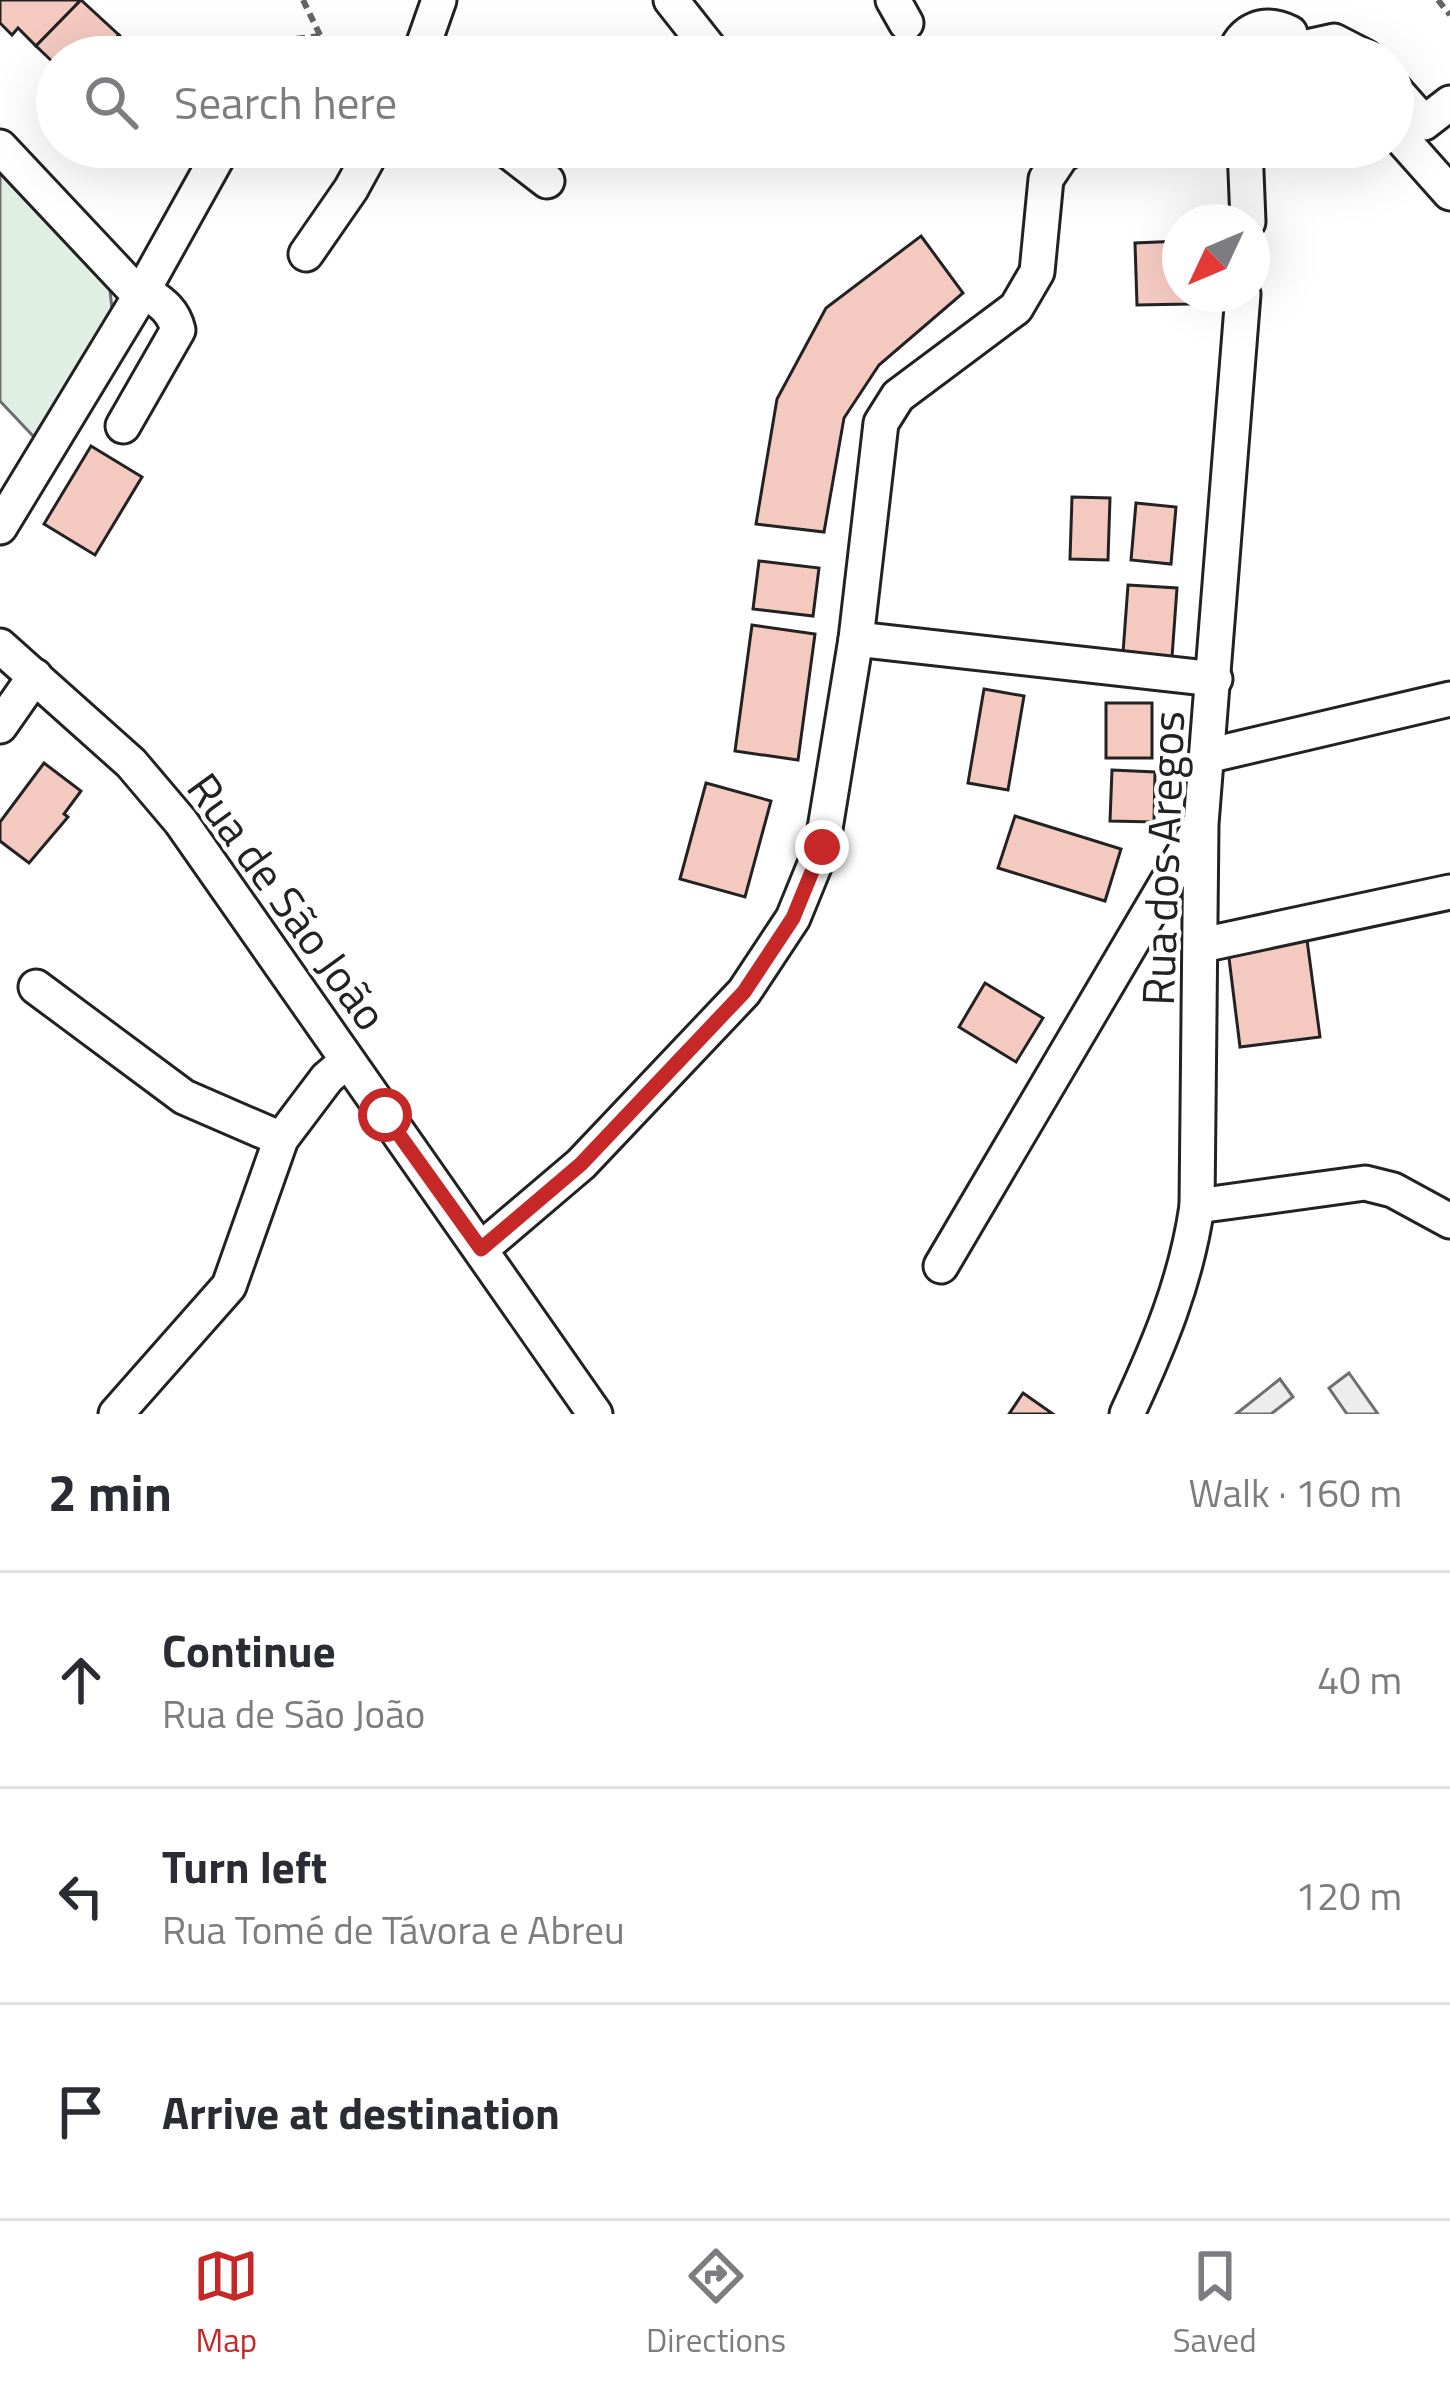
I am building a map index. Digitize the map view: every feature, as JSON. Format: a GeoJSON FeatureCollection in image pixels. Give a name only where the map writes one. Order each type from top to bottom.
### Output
{"type":"FeatureCollection","features":[{"type":"Feature","properties":{"kind":"street"},"geometry":{"type":"LineString","coordinates":[[426,36],[439,0]]}},
{"type":"Feature","properties":{"kind":"street"},"geometry":{"type":"LineString","coordinates":[[671,0],[699,36]]}},
{"type":"Feature","properties":{"kind":"street"},"geometry":{"type":"LineString","coordinates":[[1267,0],[1292,36]]}},
{"type":"Feature","properties":{"kind":"street"},"geometry":{"type":"LineString","coordinates":[[1245,36],[1270,26],[1284,36]]}},
{"type":"Feature","properties":{"kind":"street"},"geometry":{"type":"LineString","coordinates":[[1414,112],[1424,123],[1450,104]]}},
{"type":"Feature","properties":{"kind":"street"},"geometry":{"type":"LineString","coordinates":[[0,146],[141,293],[175,316],[178,330],[123,426]]}},
{"type":"Feature","properties":{"kind":"street"},"geometry":{"type":"LineString","coordinates":[[1414,153],[1450,193]]}},
{"type":"Feature","properties":{"kind":"street"},"geometry":{"type":"LineString","coordinates":[[0,527],[212,168]]}},
{"type":"Feature","properties":{"kind":"street"},"geometry":{"type":"LineString","coordinates":[[306,254],[362,168]]}},
{"type":"Feature","properties":{"kind":"street"},"geometry":{"type":"LineString","coordinates":[[530,168],[547,181]]}},
{"type":"Feature","properties":{"kind":"street"},"geometry":{"type":"LineString","coordinates":[[481,1249],[581,1164],[695,1044],[744,992],[793,918],[822,847],[856,640],[881,423],[898,396],[1016,308],[1037,272],[1046,179],[1053,168]]}},
{"type":"Feature","properties":{"kind":"street"},"geometry":{"type":"LineString","coordinates":[[1246,168],[1247,204]]}},
{"type":"Feature","properties":{"kind":"street"},"geometry":{"type":"LineString","coordinates":[[1253,204],[1264,168]]}},
{"type":"Feature","properties":{"kind":"street","name":"Rua dos Aregos"},"geometry":{"type":"LineString","coordinates":[[1126,1414],[1171,1316],[1190,1257],[1198,1206],[1201,824],[1242,312]]}},
{"type":"Feature","properties":{"kind":"street"},"geometry":{"type":"LineString","coordinates":[[856,640],[1215,679]]}},
{"type":"Feature","properties":{"kind":"street","name":"Rua de São João"},"geometry":{"type":"LineString","coordinates":[[0,646],[131,763],[181,822],[595,1414]]}},
{"type":"Feature","properties":{"kind":"street"},"geometry":{"type":"LineString","coordinates":[[0,726],[35,676]]}},
{"type":"Feature","properties":{"kind":"street"},"geometry":{"type":"LineString","coordinates":[[1207,756],[1450,699]]}},
{"type":"Feature","properties":{"kind":"street"},"geometry":{"type":"LineString","coordinates":[[941,1266],[1201,824]]}},
{"type":"Feature","properties":{"kind":"street"},"geometry":{"type":"LineString","coordinates":[[1202,945],[1450,892]]}},
{"type":"Feature","properties":{"kind":"street"},"geometry":{"type":"LineString","coordinates":[[36,987],[184,1097],[281,1139]]}},
{"type":"Feature","properties":{"kind":"street"},"geometry":{"type":"LineString","coordinates":[[116,1414],[230,1286],[281,1139],[327,1078],[346,1061]]}},
{"type":"Feature","properties":{"kind":"street"},"geometry":{"type":"LineString","coordinates":[[1198,1206],[1365,1183],[1393,1190],[1450,1221]]}},
{"type":"Feature","properties":{"kind":"path"},"geometry":{"type":"LineString","coordinates":[[303,0],[320,36]]}},
{"type":"Feature","properties":{"kind":"path"},"geometry":{"type":"LineString","coordinates":[[1438,0],[1450,15]]}},
{"type":"Feature","properties":{"kind":"green space"},"geometry":{"type":"Polygon","coordinates":[[[0,173],[110,290],[112,309],[34,437],[0,401],[0,173]]]}},
{"type":"Feature","properties":{"kind":"shaded area"},"geometry":{"type":"Polygon","coordinates":[[[1349,1373],[1378,1414],[1347,1414],[1329,1388],[1349,1373]]]}},
{"type":"Feature","properties":{"kind":"shaded area"},"geometry":{"type":"Polygon","coordinates":[[[1280,1379],[1293,1397],[1271,1414],[1236,1414],[1280,1379]]]}},
{"type":"Feature","properties":{"kind":"building"},"geometry":{"type":"Polygon","coordinates":[[[0,0],[81,0],[46,36],[36,36],[36,46],[18,28],[12,35],[0,23],[0,0]]]}},
{"type":"Feature","properties":{"kind":"building"},"geometry":{"type":"Polygon","coordinates":[[[81,0],[118,36],[46,36],[81,0]]]}},
{"type":"Feature","properties":{"kind":"building"},"geometry":{"type":"Polygon","coordinates":[[[921,236],[963,293],[879,365],[844,418],[824,532],[756,524],[777,399],[826,308],[921,236]]]}},
{"type":"Feature","properties":{"kind":"building"},"geometry":{"type":"Polygon","coordinates":[[[1162,242],[1162,305],[1137,305],[1135,243],[1162,242]]]}},
{"type":"Feature","properties":{"kind":"building"},"geometry":{"type":"Polygon","coordinates":[[[91,446],[142,477],[95,555],[44,524],[91,446]]]}},
{"type":"Feature","properties":{"kind":"building"},"geometry":{"type":"Polygon","coordinates":[[[1072,497],[1110,498],[1108,560],[1070,559],[1072,497]]]}},
{"type":"Feature","properties":{"kind":"building"},"geometry":{"type":"Polygon","coordinates":[[[1136,503],[1176,507],[1171,564],[1131,560],[1136,503]]]}},
{"type":"Feature","properties":{"kind":"building"},"geometry":{"type":"Polygon","coordinates":[[[759,561],[819,568],[813,616],[753,609],[759,561]]]}},
{"type":"Feature","properties":{"kind":"building"},"geometry":{"type":"Polygon","coordinates":[[[1128,585],[1177,588],[1172,657],[1123,653],[1128,585]]]}},
{"type":"Feature","properties":{"kind":"building"},"geometry":{"type":"Polygon","coordinates":[[[752,625],[815,634],[798,760],[735,751],[752,625]]]}},
{"type":"Feature","properties":{"kind":"building"},"geometry":{"type":"Polygon","coordinates":[[[984,689],[1024,696],[1008,790],[968,783],[984,689]]]}},
{"type":"Feature","properties":{"kind":"building"},"geometry":{"type":"Polygon","coordinates":[[[1106,703],[1152,703],[1152,758],[1106,758],[1106,703]]]}},
{"type":"Feature","properties":{"kind":"building"},"geometry":{"type":"Polygon","coordinates":[[[44,763],[81,791],[64,814],[68,817],[29,863],[0,841],[0,822],[44,763]]]}},
{"type":"Feature","properties":{"kind":"building"},"geometry":{"type":"Polygon","coordinates":[[[1112,770],[1155,772],[1154,822],[1110,821],[1112,770]]]}},
{"type":"Feature","properties":{"kind":"building"},"geometry":{"type":"Polygon","coordinates":[[[706,783],[771,801],[745,897],[680,879],[706,783]]]}},
{"type":"Feature","properties":{"kind":"building"},"geometry":{"type":"Polygon","coordinates":[[[1015,816],[1121,849],[1105,901],[998,868],[1015,816]]]}},
{"type":"Feature","properties":{"kind":"building"},"geometry":{"type":"Polygon","coordinates":[[[1307,940],[1320,1037],[1240,1047],[1228,950],[1307,940]]]}},
{"type":"Feature","properties":{"kind":"building"},"geometry":{"type":"Polygon","coordinates":[[[985,983],[1043,1018],[1016,1062],[959,1027],[985,983]]]}},
{"type":"Feature","properties":{"kind":"building"},"geometry":{"type":"Polygon","coordinates":[[[1023,1393],[1053,1414],[1009,1414],[1023,1393]]]}},
{"type":"Feature","properties":{"kind":"route"},"geometry":{"type":"LineString","coordinates":[[385,1115],[481,1249],[581,1164],[744,992],[793,918],[822,847]]}}]}
